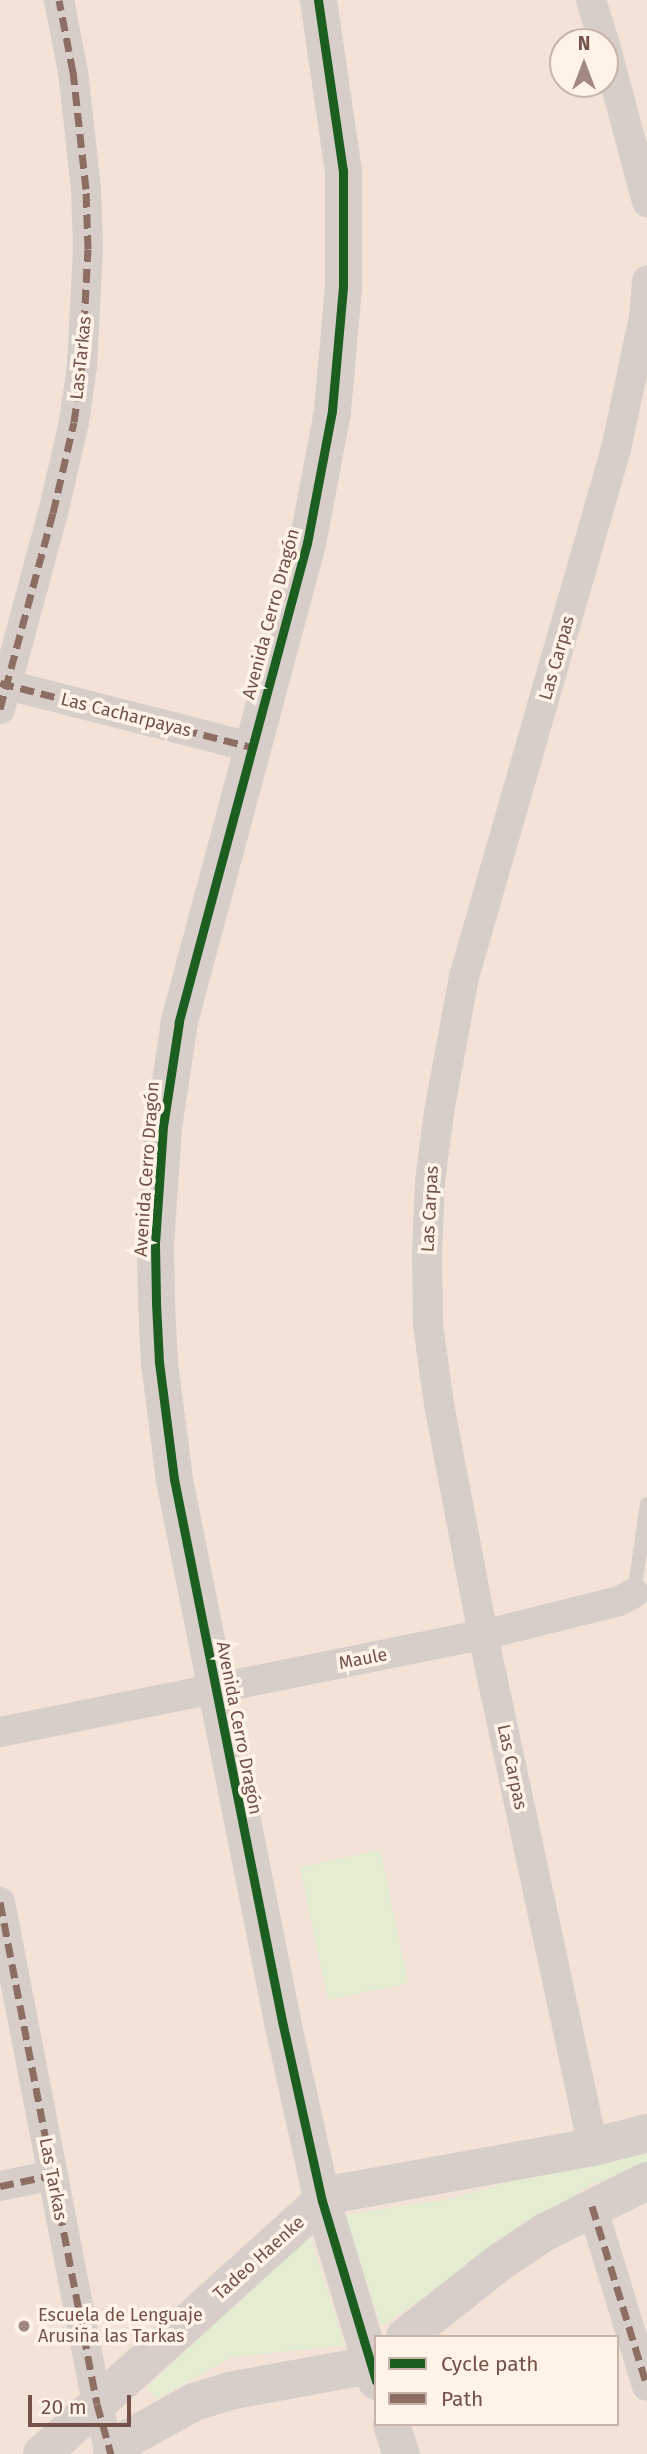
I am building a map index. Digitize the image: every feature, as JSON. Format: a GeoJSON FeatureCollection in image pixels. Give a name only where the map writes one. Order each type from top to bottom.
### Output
{"type":"FeatureCollection","features":[{"type":"Feature","properties":{"kind":"main road","name":"Tadeo Haenke"},"geometry":{"type":"LineString","coordinates":[[42,2454],[322,2201],[334,2194],[593,2147],[647,2133]]}},
{"type":"Feature","properties":{"kind":"main road"},"geometry":{"type":"LineString","coordinates":[[408,2335],[500,2262],[592,2206],[647,2181]]}},
{"type":"Feature","properties":{"kind":"main road"},"geometry":{"type":"LineString","coordinates":[[112,2454],[131,2437],[194,2402],[264,2383],[374,2368]]}},
{"type":"Feature","properties":{"kind":"street","name":"Las Tarkas"},"geometry":{"type":"LineString","coordinates":[[2,692],[67,454],[82,366],[88,249],[81,130],[59,0]]}},
{"type":"Feature","properties":{"kind":"street","name":"Avenida Cerro Dragón"},"geometry":{"type":"LineString","coordinates":[[318,0],[343,171],[345,229],[340,345],[322,478],[179,1022],[163,1126],[157,1196],[156,1303],[165,1421],[302,2122],[322,2201],[374,2368]]}},
{"type":"Feature","properties":{"kind":"street"},"geometry":{"type":"LineString","coordinates":[[591,0],[600,28]]}},
{"type":"Feature","properties":{"kind":"street"},"geometry":{"type":"LineString","coordinates":[[619,97],[647,202]]}},
{"type":"Feature","properties":{"kind":"street","name":"Las Carpas"},"geometry":{"type":"LineString","coordinates":[[593,2147],[483,1635],[439,1404],[428,1325],[430,1182],[449,1048],[464,977],[616,450],[644,317],[647,280]]}},
{"type":"Feature","properties":{"kind":"street","name":"Las Cacharpayas"},"geometry":{"type":"LineString","coordinates":[[2,692],[252,747]]}},
{"type":"Feature","properties":{"kind":"street","name":"Maule"},"geometry":{"type":"LineString","coordinates":[[0,1732],[483,1635],[619,1601],[634,1593]]}},
{"type":"Feature","properties":{"kind":"street","name":"Las Tarkas"},"geometry":{"type":"LineString","coordinates":[[0,1902],[97,2404],[112,2454]]}},
{"type":"Feature","properties":{"kind":"street"},"geometry":{"type":"LineString","coordinates":[[0,2186],[53,2175]]}},
{"type":"Feature","properties":{"kind":"street"},"geometry":{"type":"LineString","coordinates":[[592,2206],[647,2386]]}},
{"type":"Feature","properties":{"kind":"street"},"geometry":{"type":"LineString","coordinates":[[392,2426],[401,2454]]}},
{"type":"Feature","properties":{"kind":"lane","name":"Maule"},"geometry":{"type":"LineString","coordinates":[[634,1593],[647,1504]]}},
{"type":"Feature","properties":{"kind":"shaded area"},"geometry":{"type":"Polygon","coordinates":[[[0,0],[647,0],[647,2454],[0,2454],[0,0]]]}},
{"type":"Feature","properties":{"kind":"green space"},"geometry":{"type":"Polygon","coordinates":[[[380,1850],[408,1983],[328,2000],[300,1867],[380,1850]]]}},
{"type":"Feature","properties":{"kind":"green space"},"geometry":{"type":"Polygon","coordinates":[[[647,2139],[647,2165],[593,2183],[381,2326],[345,2215],[455,2198],[647,2139]]]}},
{"type":"Feature","properties":{"kind":"green space"},"geometry":{"type":"Polygon","coordinates":[[[309,2234],[345,2345],[232,2357],[157,2399],[146,2389],[309,2234]]]}},
{"type":"Feature","properties":{"kind":"marked path"},"geometry":{"type":"LineString","coordinates":[[0,709],[53,513],[74,422],[82,366],[88,249],[86,189],[73,72],[59,0]]}},
{"type":"Feature","properties":{"kind":"marked path"},"geometry":{"type":"LineString","coordinates":[[0,683],[252,747]]}},
{"type":"Feature","properties":{"kind":"marked path"},"geometry":{"type":"LineString","coordinates":[[0,1902],[97,2404],[111,2454]]}},
{"type":"Feature","properties":{"kind":"marked path"},"geometry":{"type":"LineString","coordinates":[[0,2186],[53,2175]]}},
{"type":"Feature","properties":{"kind":"marked path"},"geometry":{"type":"LineString","coordinates":[[592,2206],[647,2386]]}},
{"type":"Feature","properties":{"kind":"cycle path"},"geometry":{"type":"LineString","coordinates":[[318,0],[343,171],[343,287],[332,411],[307,543],[179,1022],[163,1126],[155,1244],[156,1303],[159,1362],[174,1479],[282,2021],[322,2201],[374,2374]]}},
{"type":"Feature","properties":{"kind":"place","name":"Escuela de Lenguaje Arusiña las Tarkas"},"geometry":{"type":"Point","coordinates":[24,2326]}}]}
